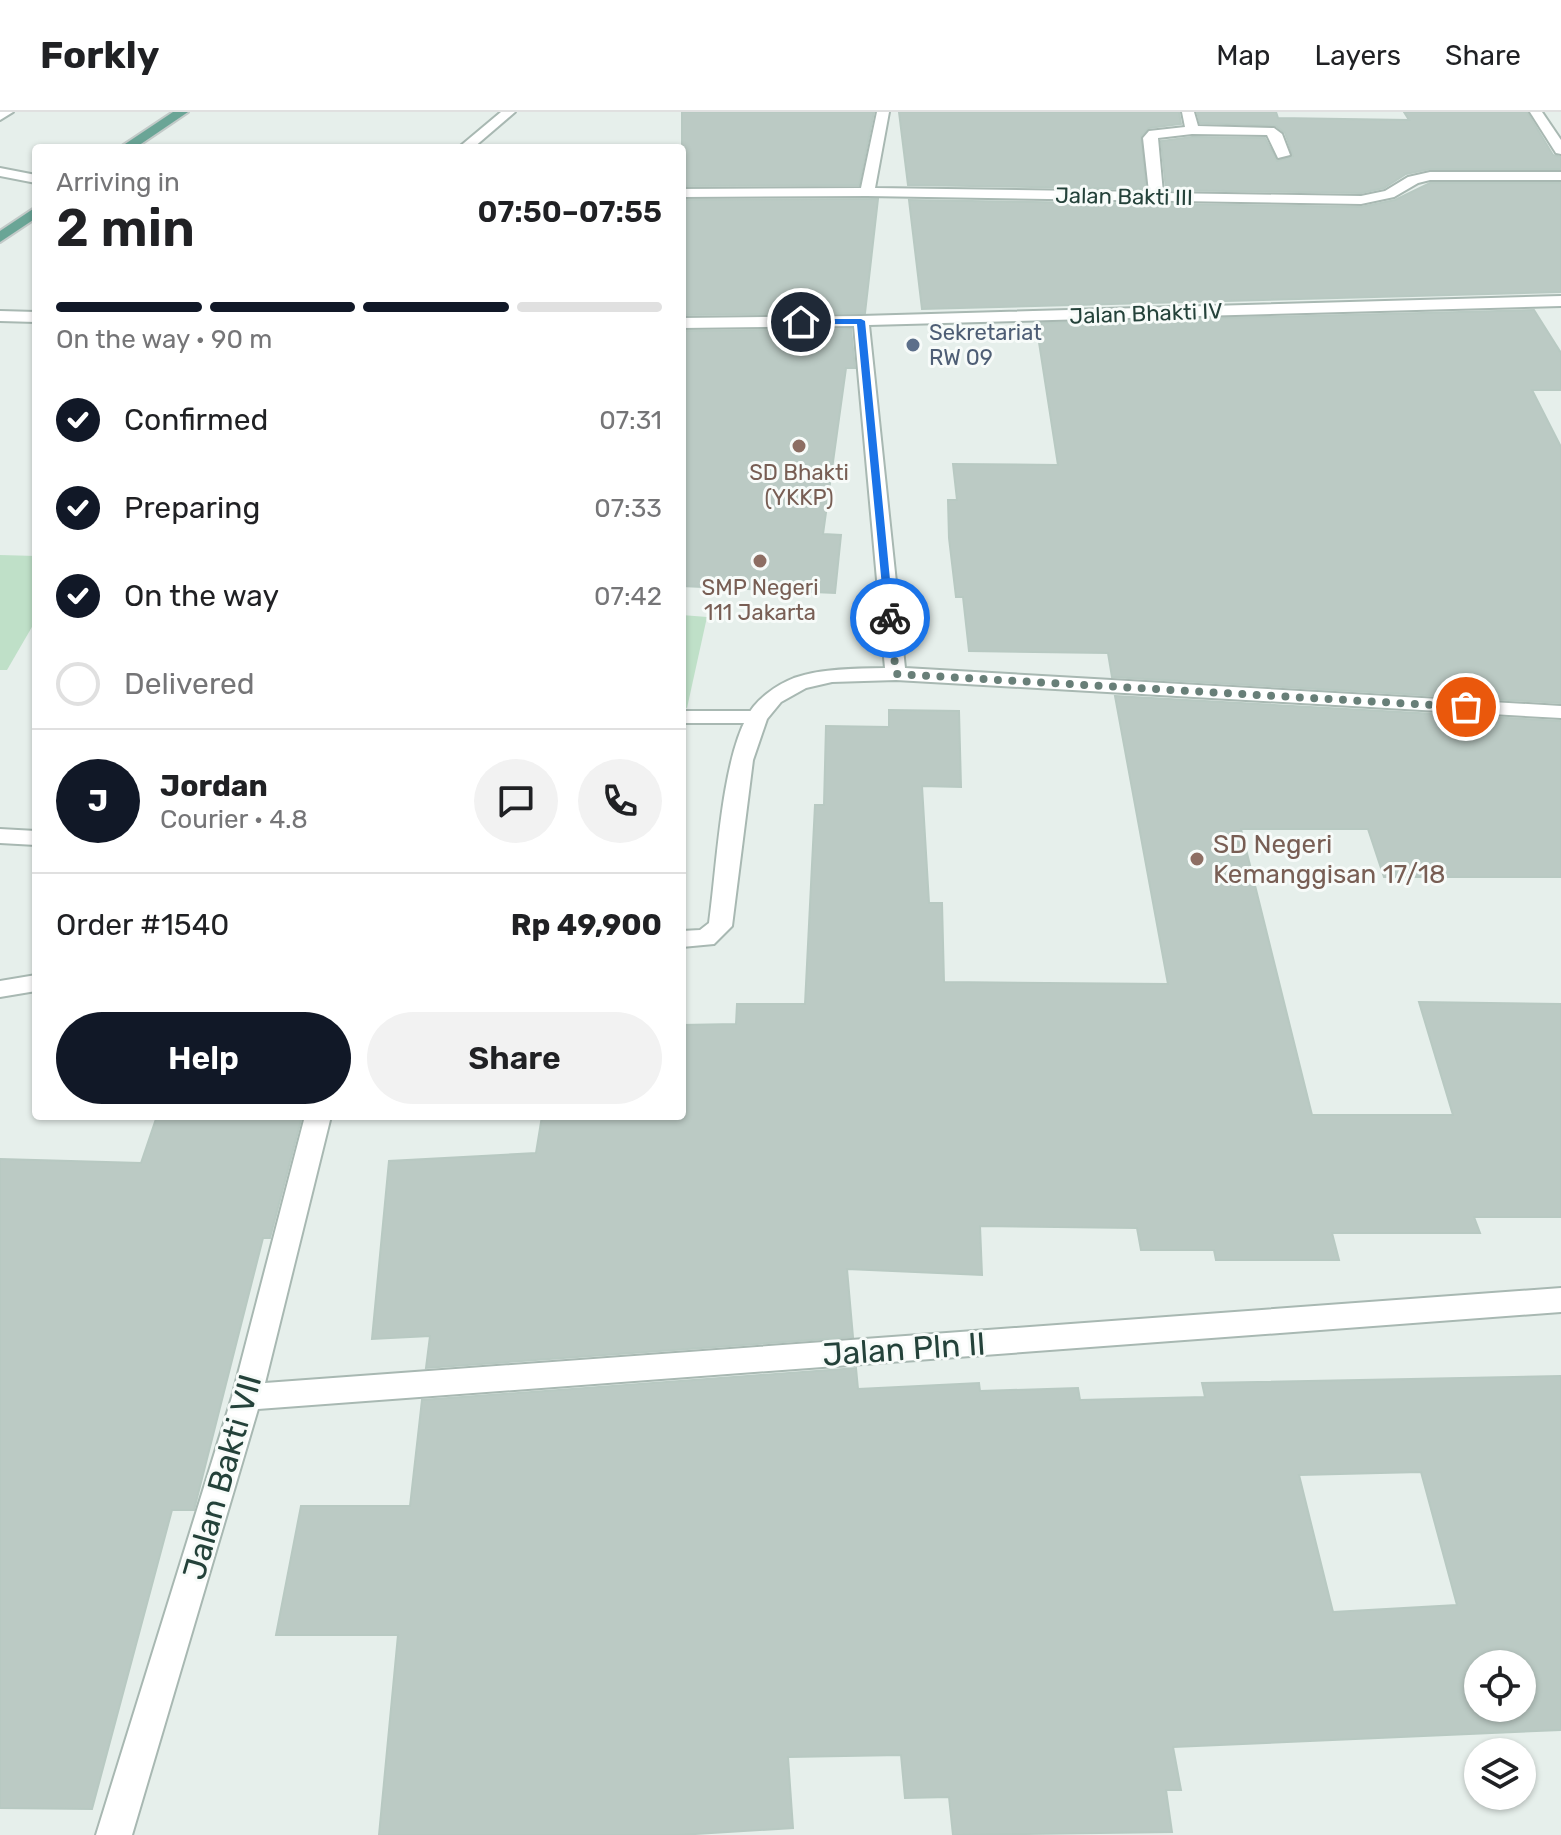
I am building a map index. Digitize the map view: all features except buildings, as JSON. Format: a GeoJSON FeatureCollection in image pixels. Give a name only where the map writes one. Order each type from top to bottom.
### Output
{"type":"FeatureCollection","features":[{"type":"Feature","properties":{"kind":"main road"},"geometry":{"type":"LineString","coordinates":[[132,144],[182,112]]}},
{"type":"Feature","properties":{"kind":"main road"},"geometry":{"type":"LineString","coordinates":[[0,238],[32,214]]}},
{"type":"Feature","properties":{"kind":"street"},"geometry":{"type":"LineString","coordinates":[[0,116],[7,112]]}},
{"type":"Feature","properties":{"kind":"street"},"geometry":{"type":"LineString","coordinates":[[470,144],[509,112]]}},
{"type":"Feature","properties":{"kind":"street"},"geometry":{"type":"LineString","coordinates":[[867,192],[883,112]]}},
{"type":"Feature","properties":{"kind":"street"},"geometry":{"type":"LineString","coordinates":[[1188,112],[1192,130]]}},
{"type":"Feature","properties":{"kind":"street"},"geometry":{"type":"LineString","coordinates":[[1536,112],[1561,150]]}},
{"type":"Feature","properties":{"kind":"street"},"geometry":{"type":"LineString","coordinates":[[1156,196],[1150,138],[1154,134],[1192,130],[1269,131],[1275,134],[1283,155]]}},
{"type":"Feature","properties":{"kind":"street"},"geometry":{"type":"LineString","coordinates":[[0,172],[32,178]]}},
{"type":"Feature","properties":{"kind":"street","name":"Jalan Bakti III"},"geometry":{"type":"LineString","coordinates":[[686,193],[867,192],[1361,200],[1389,194],[1413,180],[1430,176],[1561,176]]}},
{"type":"Feature","properties":{"kind":"street","name":"Jalan Bhakti IV"},"geometry":{"type":"LineString","coordinates":[[686,323],[861,321],[1561,301]]}},
{"type":"Feature","properties":{"kind":"street"},"geometry":{"type":"LineString","coordinates":[[0,316],[32,317]]}},
{"type":"Feature","properties":{"kind":"street"},"geometry":{"type":"LineString","coordinates":[[861,321],[896,674]]}},
{"type":"Feature","properties":{"kind":"street"},"geometry":{"type":"LineString","coordinates":[[686,939],[706,938],[720,926],[742,760],[757,717],[774,698],[799,683],[832,676],[896,674],[1561,712]]}},
{"type":"Feature","properties":{"kind":"street"},"geometry":{"type":"LineString","coordinates":[[686,717],[757,717]]}},
{"type":"Feature","properties":{"kind":"street"},"geometry":{"type":"LineString","coordinates":[[0,836],[32,838]]}},
{"type":"Feature","properties":{"kind":"street"},"geometry":{"type":"LineString","coordinates":[[0,989],[32,984]]}},
{"type":"Feature","properties":{"kind":"street","name":"Jalan Bakti VII"},"geometry":{"type":"LineString","coordinates":[[114,1835],[247,1397],[317,1120]]}},
{"type":"Feature","properties":{"kind":"street","name":"Jalan Pln II"},"geometry":{"type":"LineString","coordinates":[[247,1397],[1561,1300]]}},
{"type":"Feature","properties":{"kind":"green space"},"geometry":{"type":"Polygon","coordinates":[[[0,555],[32,556],[32,627],[7,670],[0,670],[0,555]]]}},
{"type":"Feature","properties":{"kind":"green space"},"geometry":{"type":"Polygon","coordinates":[[[686,615],[707,617],[687,708],[686,615]]]}},
{"type":"Feature","properties":{"kind":"way so far"},"geometry":{"type":"LineString","coordinates":[[890,618],[896,674],[1466,707]]}},
{"type":"Feature","properties":{"kind":"place","name":"Sekretariat RW 09"},"geometry":{"type":"Point","coordinates":[913,345]}},
{"type":"Feature","properties":{"kind":"place","name":"SD Bhakti (YKKP)"},"geometry":{"type":"Point","coordinates":[799,446]}},
{"type":"Feature","properties":{"kind":"place","name":"SMP Negeri 111 Jakarta"},"geometry":{"type":"Point","coordinates":[760,561]}},
{"type":"Feature","properties":{"kind":"place","name":"SD Negeri Kemanggisan 17/18"},"geometry":{"type":"Point","coordinates":[1197,859]}},
{"type":"Feature","properties":{"kind":"route"},"geometry":{"type":"LineString","coordinates":[[801,322],[861,321],[890,618]]}}]}
